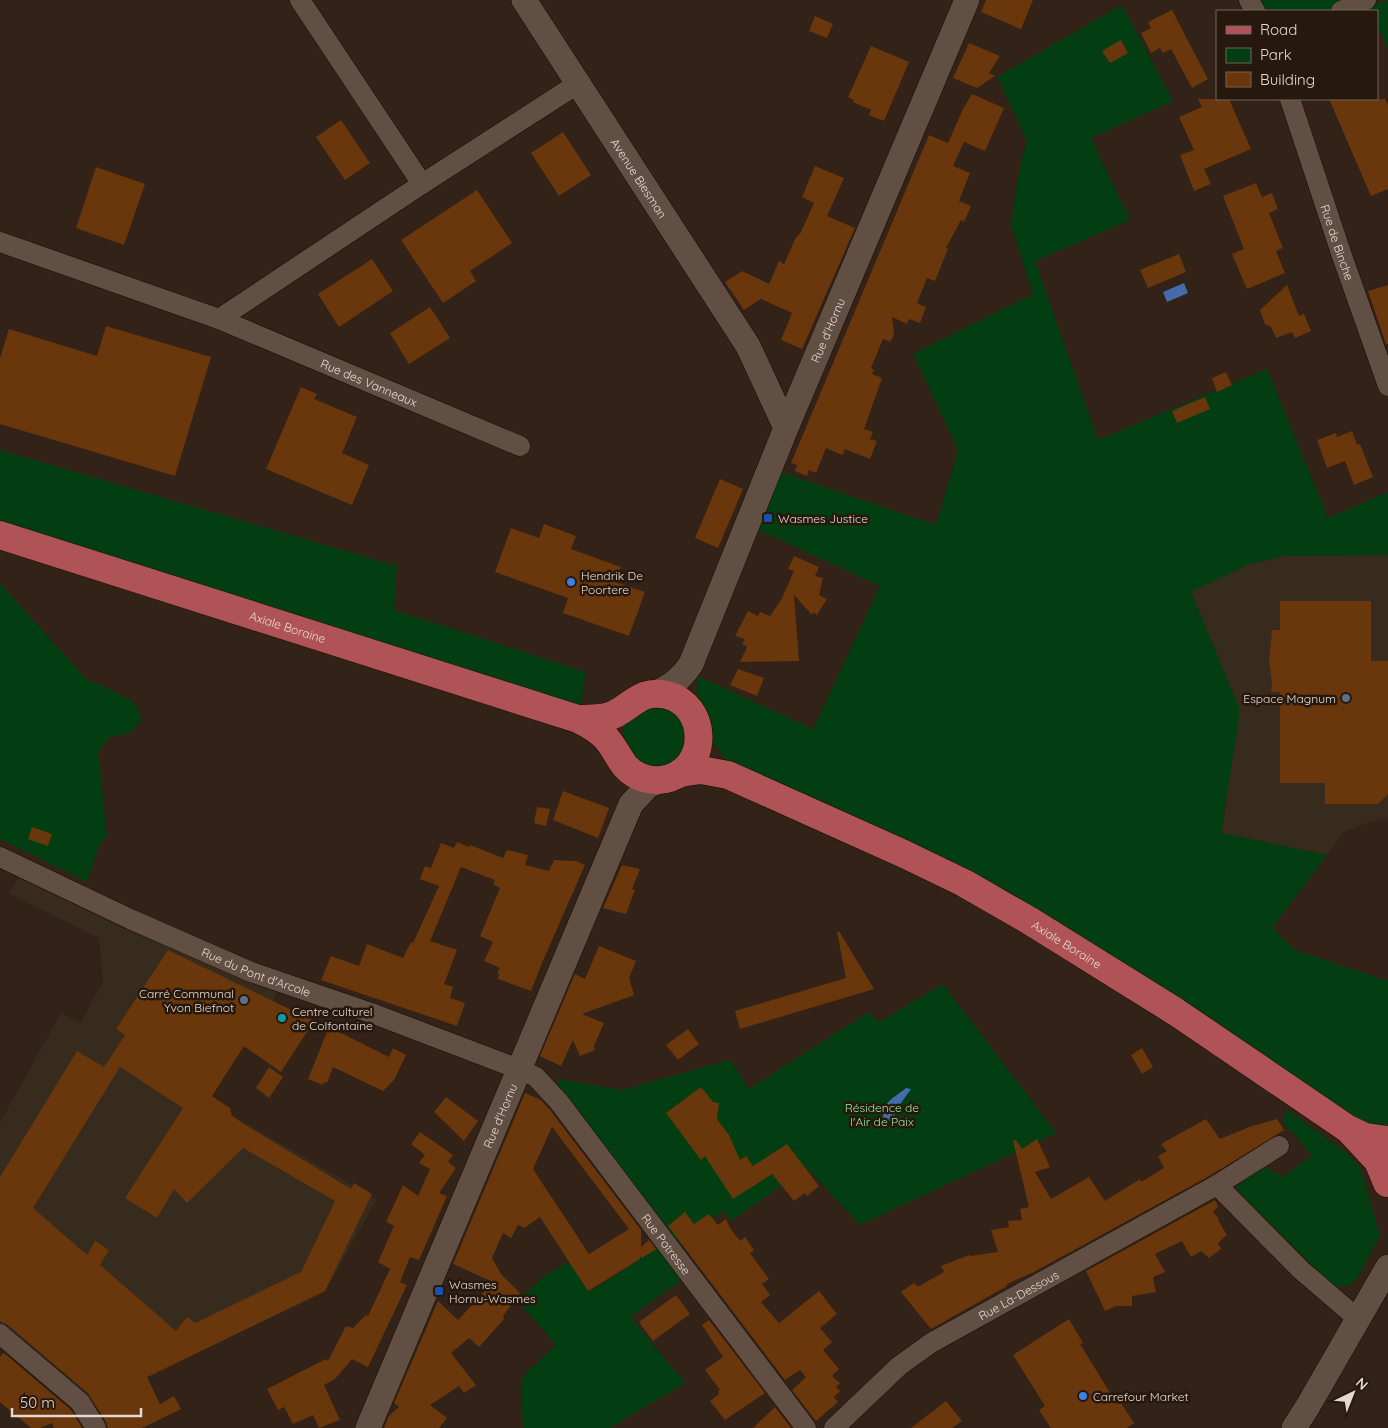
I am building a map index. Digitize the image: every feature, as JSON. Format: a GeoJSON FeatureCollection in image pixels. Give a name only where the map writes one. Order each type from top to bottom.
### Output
{"type":"FeatureCollection","features":[{"type":"Feature","properties":{"kind":"main road","name":"Axiale Boraine"},"geometry":{"type":"LineString","coordinates":[[0,535],[578,719],[597,730],[636,775],[648,780],[701,770],[728,775],[964,883],[1030,921],[1176,1012],[1348,1129],[1365,1137],[1388,1140]]}},
{"type":"Feature","properties":{"kind":"main road","name":"Axiale Boraine"},"geometry":{"type":"LineString","coordinates":[[578,719],[615,715],[627,705],[645,695],[655,694]]}},
{"type":"Feature","properties":{"kind":"main road"},"geometry":{"type":"LineString","coordinates":[[655,694],[667,695],[687,707],[715,763],[728,775]]}},
{"type":"Feature","properties":{"kind":"main road"},"geometry":{"type":"LineString","coordinates":[[621,758],[613,737],[615,725],[627,705]]}},
{"type":"Feature","properties":{"kind":"main road"},"geometry":{"type":"LineString","coordinates":[[671,777],[691,763],[698,750],[697,725]]}},
{"type":"Feature","properties":{"kind":"main road"},"geometry":{"type":"LineString","coordinates":[[1348,1129],[1378,1161],[1388,1180]]}},
{"type":"Feature","properties":{"kind":"street"},"geometry":{"type":"LineString","coordinates":[[300,0],[422,184]]}},
{"type":"Feature","properties":{"kind":"street","name":"Avenue Biesman"},"geometry":{"type":"LineString","coordinates":[[524,0],[738,330],[754,357],[786,428]]}},
{"type":"Feature","properties":{"kind":"street","name":"Rue d'Hornu"},"geometry":{"type":"LineString","coordinates":[[691,664],[786,428],[967,0]]}},
{"type":"Feature","properties":{"kind":"street"},"geometry":{"type":"LineString","coordinates":[[1343,10],[1366,0]]}},
{"type":"Feature","properties":{"kind":"street"},"geometry":{"type":"LineString","coordinates":[[219,319],[422,184],[579,83]]}},
{"type":"Feature","properties":{"kind":"street","name":"Rue de Binche"},"geometry":{"type":"LineString","coordinates":[[1290,100],[1388,386]]}},
{"type":"Feature","properties":{"kind":"street","name":"Rue des Vanneaux"},"geometry":{"type":"LineString","coordinates":[[0,242],[219,319],[520,446]]}},
{"type":"Feature","properties":{"kind":"street","name":"Avenue Biesman"},"geometry":{"type":"LineString","coordinates":[[754,357],[800,396]]}},
{"type":"Feature","properties":{"kind":"street"},"geometry":{"type":"LineString","coordinates":[[655,694],[670,687],[683,676],[691,664]]}},
{"type":"Feature","properties":{"kind":"street"},"geometry":{"type":"LineString","coordinates":[[691,664],[688,681],[689,704],[697,725]]}},
{"type":"Feature","properties":{"kind":"street"},"geometry":{"type":"LineString","coordinates":[[621,758],[630,777],[632,804]]}},
{"type":"Feature","properties":{"kind":"street"},"geometry":{"type":"LineString","coordinates":[[632,804],[648,786],[671,777]]}},
{"type":"Feature","properties":{"kind":"street","name":"Rue d'Hornu"},"geometry":{"type":"LineString","coordinates":[[368,1428],[632,804]]}},
{"type":"Feature","properties":{"kind":"street","name":"Rue du Pont d'Arcole"},"geometry":{"type":"LineString","coordinates":[[0,857],[130,919],[251,972],[374,1014],[521,1070]]}},
{"type":"Feature","properties":{"kind":"street","name":"Rue Potresse"},"geometry":{"type":"LineString","coordinates":[[521,1070],[536,1076],[552,1094],[806,1428]]}},
{"type":"Feature","properties":{"kind":"street","name":"Rue Là-Dessous"},"geometry":{"type":"LineString","coordinates":[[834,1428],[899,1366],[931,1343],[1217,1184],[1279,1146]]}},
{"type":"Feature","properties":{"kind":"street"},"geometry":{"type":"LineString","coordinates":[[1217,1184],[1301,1270],[1358,1319]]}},
{"type":"Feature","properties":{"kind":"street"},"geometry":{"type":"LineString","coordinates":[[1294,1428],[1388,1267]]}},
{"type":"Feature","properties":{"kind":"street"},"geometry":{"type":"LineString","coordinates":[[0,1334],[80,1402],[96,1428]]}},
{"type":"Feature","properties":{"kind":"shaded area"},"geometry":{"type":"Polygon","coordinates":[[[1388,555],[1388,820],[1379,819],[1344,832],[1327,855],[1221,833],[1227,801],[1191,591],[1249,564],[1284,556],[1388,555]]]}},
{"type":"Feature","properties":{"kind":"shaded area"},"geometry":{"type":"Polygon","coordinates":[[[19,877],[135,934],[278,990],[259,1029],[263,1031],[250,1051],[244,1047],[209,1100],[377,1199],[325,1292],[91,1405],[0,1326],[0,1122],[61,1013],[80,1023],[103,982],[99,938],[8,893],[19,877]]]}},
{"type":"Feature","properties":{"kind":"green space"},"geometry":{"type":"Polygon","coordinates":[[[1249,0],[1366,0],[1343,10],[1254,10],[1249,0]]]}},
{"type":"Feature","properties":{"kind":"green space"},"geometry":{"type":"Polygon","coordinates":[[[1388,0],[1388,49],[1378,26],[1378,10],[1370,10],[1369,7],[1388,0]]]}},
{"type":"Feature","properties":{"kind":"green space"},"geometry":{"type":"Polygon","coordinates":[[[1122,5],[1173,101],[1091,138],[1130,220],[1035,261],[1098,440],[1267,369],[1328,518],[1388,492],[1388,555],[1284,556],[1249,564],[1191,592],[1240,710],[1221,833],[1327,855],[1272,928],[1297,951],[1388,981],[1388,1130],[1359,1122],[725,759],[710,739],[699,704],[696,675],[813,729],[880,586],[759,530],[781,472],[936,525],[958,450],[913,354],[1033,294],[1011,224],[1019,171],[1027,140],[997,77],[1122,5]]]}},
{"type":"Feature","properties":{"kind":"green space"},"geometry":{"type":"Polygon","coordinates":[[[0,450],[397,566],[394,610],[586,672],[578,719],[0,534],[0,450]]]}},
{"type":"Feature","properties":{"kind":"green space"},"geometry":{"type":"Polygon","coordinates":[[[0,583],[86,679],[132,701],[138,709],[141,721],[131,732],[109,738],[98,752],[107,836],[100,843],[87,882],[0,839],[0,583]]]}},
{"type":"Feature","properties":{"kind":"green space"},"geometry":{"type":"Polygon","coordinates":[[[647,706],[668,707],[684,721],[685,752],[670,767],[638,766],[625,742],[624,729],[626,723],[630,717],[647,706]]]}},
{"type":"Feature","properties":{"kind":"green space","name":"Résidence de l'Air de Paix"},"geometry":{"type":"Polygon","coordinates":[[[943,984],[1056,1133],[860,1225],[807,1168],[731,1221],[723,1211],[676,1246],[559,1095],[558,1079],[622,1090],[730,1060],[749,1089],[869,1012],[879,1022],[943,984]]]}},
{"type":"Feature","properties":{"kind":"green space"},"geometry":{"type":"Polygon","coordinates":[[[1287,1110],[1348,1154],[1360,1167],[1380,1236],[1356,1280],[1348,1286],[1333,1286],[1237,1190],[1238,1178],[1261,1164],[1282,1177],[1312,1156],[1282,1122],[1287,1110]]]}},
{"type":"Feature","properties":{"kind":"green space"},"geometry":{"type":"Polygon","coordinates":[[[662,1244],[684,1278],[630,1317],[685,1383],[610,1428],[523,1428],[521,1381],[527,1372],[556,1345],[517,1301],[544,1276],[572,1260],[593,1290],[662,1244]]]}},
{"type":"Feature","properties":{"kind":"water"},"geometry":{"type":"Polygon","coordinates":[[[1184,283],[1188,293],[1167,302],[1163,292],[1184,283]]]}},
{"type":"Feature","properties":{"kind":"water"},"geometry":{"type":"Polygon","coordinates":[[[906,1088],[911,1089],[896,1110],[893,1122],[883,1121],[886,1105],[906,1088]]]}},
{"type":"Feature","properties":{"kind":"building"},"geometry":{"type":"Polygon","coordinates":[[[986,0],[1033,0],[1021,29],[981,12],[986,0]]]}},
{"type":"Feature","properties":{"kind":"building"},"geometry":{"type":"Polygon","coordinates":[[[1172,10],[1208,79],[1192,88],[1171,49],[1163,53],[1160,48],[1151,53],[1141,33],[1151,28],[1148,22],[1172,10]]]}},
{"type":"Feature","properties":{"kind":"building"},"geometry":{"type":"Polygon","coordinates":[[[815,16],[833,24],[827,38],[809,31],[815,16]]]}},
{"type":"Feature","properties":{"kind":"building"},"geometry":{"type":"Polygon","coordinates":[[[1121,40],[1128,53],[1110,63],[1102,51],[1121,40]]]}},
{"type":"Feature","properties":{"kind":"building"},"geometry":{"type":"Polygon","coordinates":[[[969,43],[1000,56],[989,73],[995,76],[977,88],[953,78],[969,43]]]}},
{"type":"Feature","properties":{"kind":"building"},"geometry":{"type":"Polygon","coordinates":[[[871,46],[909,62],[884,121],[869,115],[871,110],[853,102],[854,100],[848,97],[871,46]]]}},
{"type":"Feature","properties":{"kind":"building"},"geometry":{"type":"Polygon","coordinates":[[[972,94],[1004,108],[985,151],[964,142],[953,166],[970,173],[959,201],[971,206],[964,222],[961,220],[946,248],[948,249],[935,281],[927,278],[917,303],[926,307],[920,323],[909,319],[907,324],[892,317],[894,335],[890,342],[883,339],[871,368],[874,370],[872,374],[882,378],[864,429],[873,432],[870,439],[877,441],[870,459],[845,449],[842,455],[826,448],[816,473],[809,470],[807,476],[795,471],[797,465],[791,463],[929,135],[948,143],[972,94]]]}},
{"type":"Feature","properties":{"kind":"building"},"geometry":{"type":"Polygon","coordinates":[[[1198,99],[1229,100],[1251,149],[1204,169],[1211,184],[1194,191],[1180,155],[1194,150],[1179,117],[1202,107],[1198,99]]]}},
{"type":"Feature","properties":{"kind":"building"},"geometry":{"type":"Polygon","coordinates":[[[1385,99],[1388,105],[1388,189],[1371,196],[1329,100],[1385,99]]]}},
{"type":"Feature","properties":{"kind":"building"},"geometry":{"type":"Polygon","coordinates":[[[341,120],[370,163],[345,180],[316,137],[341,120]]]}},
{"type":"Feature","properties":{"kind":"building"},"geometry":{"type":"Polygon","coordinates":[[[563,132],[591,175],[559,196],[531,153],[563,132]]]}},
{"type":"Feature","properties":{"kind":"building"},"geometry":{"type":"Polygon","coordinates":[[[815,166],[844,178],[827,216],[855,228],[802,349],[781,340],[792,313],[762,298],[744,310],[725,282],[742,271],[769,284],[779,261],[784,264],[814,203],[802,197],[815,166]]]}},
{"type":"Feature","properties":{"kind":"building"},"geometry":{"type":"Polygon","coordinates":[[[96,167],[145,184],[124,245],[76,228],[96,167]]]}},
{"type":"Feature","properties":{"kind":"building"},"geometry":{"type":"Polygon","coordinates":[[[1256,183],[1262,197],[1272,193],[1278,209],[1269,213],[1283,248],[1276,251],[1285,273],[1247,289],[1232,254],[1244,249],[1223,196],[1256,183]]]}},
{"type":"Feature","properties":{"kind":"building"},"geometry":{"type":"Polygon","coordinates":[[[477,190],[512,243],[470,271],[476,281],[443,303],[401,240],[477,190]]]}},
{"type":"Feature","properties":{"kind":"building"},"geometry":{"type":"Polygon","coordinates":[[[1179,254],[1186,272],[1148,288],[1140,270],[1179,254]]]}},
{"type":"Feature","properties":{"kind":"building"},"geometry":{"type":"Polygon","coordinates":[[[372,259],[393,291],[339,327],[318,294],[372,259]]]}},
{"type":"Feature","properties":{"kind":"building"},"geometry":{"type":"Polygon","coordinates":[[[1287,285],[1299,316],[1304,314],[1311,331],[1295,338],[1292,332],[1276,338],[1271,327],[1265,324],[1260,310],[1287,285]]]}},
{"type":"Feature","properties":{"kind":"building"},"geometry":{"type":"Polygon","coordinates":[[[1388,285],[1388,344],[1386,344],[1368,291],[1388,285]]]}},
{"type":"Feature","properties":{"kind":"building"},"geometry":{"type":"Polygon","coordinates":[[[430,307],[450,338],[409,364],[390,333],[430,307]]]}},
{"type":"Feature","properties":{"kind":"building"},"geometry":{"type":"Polygon","coordinates":[[[106,326],[211,357],[175,476],[0,424],[0,358],[9,329],[97,356],[106,326]]]}},
{"type":"Feature","properties":{"kind":"building"},"geometry":{"type":"Polygon","coordinates":[[[1226,372],[1232,385],[1217,392],[1212,378],[1226,372]]]}},
{"type":"Feature","properties":{"kind":"building"},"geometry":{"type":"Polygon","coordinates":[[[301,387],[317,394],[314,399],[357,417],[342,453],[369,465],[352,505],[266,469],[301,387]]]}},
{"type":"Feature","properties":{"kind":"building"},"geometry":{"type":"Polygon","coordinates":[[[1205,397],[1210,409],[1177,423],[1172,411],[1205,397]]]}},
{"type":"Feature","properties":{"kind":"building"},"geometry":{"type":"Polygon","coordinates":[[[1352,431],[1357,445],[1360,444],[1373,477],[1354,485],[1345,461],[1327,468],[1317,440],[1336,433],[1337,437],[1352,431]]]}},
{"type":"Feature","properties":{"kind":"building"},"geometry":{"type":"Polygon","coordinates":[[[720,479],[743,489],[718,548],[695,538],[720,479]]]}},
{"type":"Feature","properties":{"kind":"building","name":"Hendrik De Poortere"},"geometry":{"type":"Polygon","coordinates":[[[544,524],[576,536],[571,549],[621,567],[615,582],[645,592],[629,636],[563,613],[568,598],[495,572],[511,528],[539,538],[544,524]]]}},
{"type":"Feature","properties":{"kind":"building"},"geometry":{"type":"Polygon","coordinates":[[[794,556],[819,567],[815,576],[823,578],[819,595],[827,599],[817,615],[813,612],[812,615],[794,595],[799,661],[740,662],[747,647],[742,644],[745,639],[735,636],[748,611],[758,616],[760,612],[770,616],[781,600],[794,571],[788,569],[794,556]]]}},
{"type":"Feature","properties":{"kind":"building","name":"Espace Magnum"},"geometry":{"type":"Polygon","coordinates":[[[1280,601],[1371,601],[1371,661],[1388,661],[1388,794],[1378,804],[1325,804],[1325,783],[1280,783],[1280,692],[1271,692],[1272,683],[1269,661],[1272,630],[1280,630],[1280,601]]]}},
{"type":"Feature","properties":{"kind":"building"},"geometry":{"type":"Polygon","coordinates":[[[738,669],[764,678],[757,696],[730,685],[738,669]]]}},
{"type":"Feature","properties":{"kind":"building"},"geometry":{"type":"Polygon","coordinates":[[[563,791],[609,808],[598,838],[553,820],[563,791]]]}},
{"type":"Feature","properties":{"kind":"building"},"geometry":{"type":"Polygon","coordinates":[[[537,807],[550,809],[546,826],[534,823],[537,807]]]}},
{"type":"Feature","properties":{"kind":"building"},"geometry":{"type":"Polygon","coordinates":[[[32,827],[52,834],[48,846],[28,839],[32,827]]]}},
{"type":"Feature","properties":{"kind":"building"},"geometry":{"type":"Polygon","coordinates":[[[457,842],[503,858],[507,850],[528,855],[525,865],[549,871],[554,860],[576,861],[585,865],[531,991],[498,979],[499,974],[497,973],[500,968],[484,961],[493,942],[480,936],[500,888],[493,884],[495,880],[461,867],[430,941],[457,950],[444,984],[453,987],[450,998],[465,1003],[457,1026],[321,980],[331,956],[359,966],[367,944],[403,958],[411,942],[413,943],[439,886],[420,879],[425,866],[431,868],[441,843],[454,848],[457,842]]]}},
{"type":"Feature","properties":{"kind":"building"},"geometry":{"type":"Polygon","coordinates":[[[622,865],[640,869],[632,889],[635,890],[626,914],[603,908],[622,865]]]}},
{"type":"Feature","properties":{"kind":"building"},"geometry":{"type":"Polygon","coordinates":[[[839,931],[874,989],[740,1029],[735,1011],[846,978],[837,932],[839,931]]]}},
{"type":"Feature","properties":{"kind":"building"},"geometry":{"type":"Polygon","coordinates":[[[599,946],[636,961],[629,978],[634,995],[582,1014],[604,1023],[594,1046],[595,1050],[580,1056],[573,1040],[561,1066],[540,1056],[575,974],[585,979],[599,946]]]}},
{"type":"Feature","properties":{"kind":"building"},"geometry":{"type":"Polygon","coordinates":[[[168,950],[314,1021],[281,1072],[244,1046],[212,1096],[230,1108],[232,1116],[244,1124],[351,1189],[354,1183],[372,1194],[325,1291],[147,1377],[160,1404],[174,1396],[181,1409],[142,1428],[108,1428],[88,1393],[8,1325],[0,1321],[0,1177],[77,1051],[104,1067],[125,1035],[116,1029],[168,950]],[[120,1067],[33,1208],[87,1255],[95,1241],[109,1250],[100,1265],[176,1331],[187,1317],[195,1323],[301,1272],[335,1201],[243,1148],[187,1203],[174,1189],[157,1218],[125,1198],[183,1108],[120,1067]]]}},
{"type":"Feature","properties":{"kind":"building"},"geometry":{"type":"Polygon","coordinates":[[[329,1027],[389,1057],[393,1048],[406,1055],[394,1080],[383,1091],[333,1067],[327,1083],[324,1082],[323,1085],[308,1079],[329,1027]]]}},
{"type":"Feature","properties":{"kind":"building"},"geometry":{"type":"Polygon","coordinates":[[[688,1029],[699,1044],[678,1060],[666,1045],[688,1029]]]}},
{"type":"Feature","properties":{"kind":"building"},"geometry":{"type":"Polygon","coordinates":[[[1142,1048],[1153,1067],[1142,1074],[1131,1055],[1142,1048]]]}},
{"type":"Feature","properties":{"kind":"building"},"geometry":{"type":"Polygon","coordinates":[[[269,1067],[283,1077],[269,1098],[256,1088],[269,1067]]]}},
{"type":"Feature","properties":{"kind":"building"},"geometry":{"type":"Polygon","coordinates":[[[701,1087],[713,1102],[719,1103],[717,1119],[729,1135],[740,1160],[746,1156],[753,1166],[787,1144],[819,1186],[807,1196],[805,1193],[794,1201],[772,1174],[733,1199],[705,1156],[701,1160],[666,1113],[701,1087]]]}},
{"type":"Feature","properties":{"kind":"building"},"geometry":{"type":"Polygon","coordinates":[[[525,1093],[541,1100],[550,1110],[641,1230],[641,1247],[649,1240],[656,1249],[642,1258],[640,1256],[640,1259],[588,1291],[540,1217],[524,1228],[518,1225],[511,1238],[503,1233],[492,1258],[501,1274],[520,1293],[503,1316],[504,1319],[479,1347],[469,1338],[451,1353],[476,1385],[464,1393],[459,1386],[430,1405],[447,1418],[439,1428],[384,1428],[389,1416],[399,1407],[394,1403],[438,1301],[458,1320],[493,1282],[453,1264],[525,1093]],[[552,1127],[533,1169],[589,1254],[629,1229],[552,1127]]]}},
{"type":"Feature","properties":{"kind":"building"},"geometry":{"type":"Polygon","coordinates":[[[446,1097],[478,1121],[464,1141],[434,1112],[446,1097]]]}},
{"type":"Feature","properties":{"kind":"building"},"geometry":{"type":"Polygon","coordinates":[[[1206,1119],[1220,1139],[1252,1126],[1277,1119],[1284,1130],[1211,1175],[1034,1272],[1007,1284],[1007,1286],[931,1329],[901,1292],[914,1283],[917,1286],[921,1285],[944,1272],[941,1266],[969,1255],[998,1252],[991,1230],[1009,1227],[1008,1221],[1022,1220],[1020,1209],[1029,1207],[1013,1141],[1016,1140],[1022,1149],[1037,1139],[1050,1167],[1035,1172],[1051,1199],[1089,1177],[1105,1201],[1140,1179],[1141,1182],[1164,1168],[1158,1156],[1167,1151],[1161,1144],[1206,1119]]]}},
{"type":"Feature","properties":{"kind":"building"},"geometry":{"type":"Polygon","coordinates":[[[420,1132],[453,1155],[448,1162],[456,1168],[439,1193],[447,1196],[419,1260],[410,1257],[400,1282],[407,1285],[368,1367],[352,1359],[335,1379],[324,1385],[340,1420],[319,1428],[313,1415],[293,1424],[284,1407],[278,1410],[267,1389],[326,1359],[328,1361],[346,1326],[353,1328],[366,1315],[368,1316],[390,1269],[378,1262],[394,1226],[386,1222],[403,1185],[418,1196],[430,1169],[419,1163],[425,1155],[411,1144],[420,1132]]]}},
{"type":"Feature","properties":{"kind":"building"},"geometry":{"type":"Polygon","coordinates":[[[1215,1200],[1218,1207],[1213,1212],[1227,1235],[1218,1243],[1221,1249],[1209,1258],[1201,1251],[1191,1257],[1182,1241],[1155,1254],[1165,1272],[1153,1277],[1156,1292],[1132,1296],[1132,1306],[1116,1306],[1105,1311],[1086,1271],[1215,1200]]]}},
{"type":"Feature","properties":{"kind":"building"},"geometry":{"type":"Polygon","coordinates":[[[685,1212],[694,1224],[709,1214],[718,1225],[726,1219],[740,1241],[745,1237],[754,1250],[750,1253],[769,1279],[762,1284],[770,1295],[761,1302],[779,1323],[819,1291],[837,1314],[820,1328],[832,1342],[823,1350],[839,1369],[832,1376],[840,1383],[836,1387],[840,1391],[834,1397],[838,1402],[816,1421],[792,1390],[806,1377],[800,1370],[785,1380],[668,1226],[685,1212]]]}},
{"type":"Feature","properties":{"kind":"building"},"geometry":{"type":"Polygon","coordinates":[[[676,1295],[690,1314],[653,1341],[639,1322],[676,1295]]]}},
{"type":"Feature","properties":{"kind":"building"},"geometry":{"type":"Polygon","coordinates":[[[1069,1319],[1083,1343],[1080,1344],[1117,1404],[1121,1403],[1134,1423],[1127,1428],[1051,1428],[1039,1410],[1045,1406],[1013,1355],[1069,1319]]]}},
{"type":"Feature","properties":{"kind":"building"},"geometry":{"type":"Polygon","coordinates":[[[709,1320],[765,1393],[725,1420],[710,1401],[719,1394],[718,1391],[720,1390],[705,1370],[723,1357],[702,1325],[709,1320]]]}},
{"type":"Feature","properties":{"kind":"building"},"geometry":{"type":"Polygon","coordinates":[[[4,1353],[71,1410],[82,1428],[54,1428],[52,1423],[40,1428],[31,1428],[0,1402],[0,1357],[4,1353]]]}},
{"type":"Feature","properties":{"kind":"building"},"geometry":{"type":"Polygon","coordinates":[[[946,1401],[962,1421],[952,1428],[911,1428],[946,1401]]]}},
{"type":"Feature","properties":{"kind":"building"},"geometry":{"type":"Polygon","coordinates":[[[775,1407],[791,1428],[753,1428],[775,1407]]]}},
{"type":"Feature","properties":{"kind":"place","name":"Wasmes Justice"},"geometry":{"type":"Point","coordinates":[768,518]}},
{"type":"Feature","properties":{"kind":"place","name":"Hendrik De Poortere"},"geometry":{"type":"Point","coordinates":[571,582]}},
{"type":"Feature","properties":{"kind":"place","name":"Espace Magnum"},"geometry":{"type":"Point","coordinates":[1346,698]}},
{"type":"Feature","properties":{"kind":"place","name":"Carré Communal Yvon Biefnot"},"geometry":{"type":"Point","coordinates":[244,1000]}},
{"type":"Feature","properties":{"kind":"place","name":"Centre culturel de Colfontaine"},"geometry":{"type":"Point","coordinates":[282,1018]}},
{"type":"Feature","properties":{"kind":"place","name":"Wasmes Hornu-Wasmes"},"geometry":{"type":"Point","coordinates":[439,1291]}},
{"type":"Feature","properties":{"kind":"place","name":"Carrefour Market"},"geometry":{"type":"Point","coordinates":[1083,1396]}}]}
